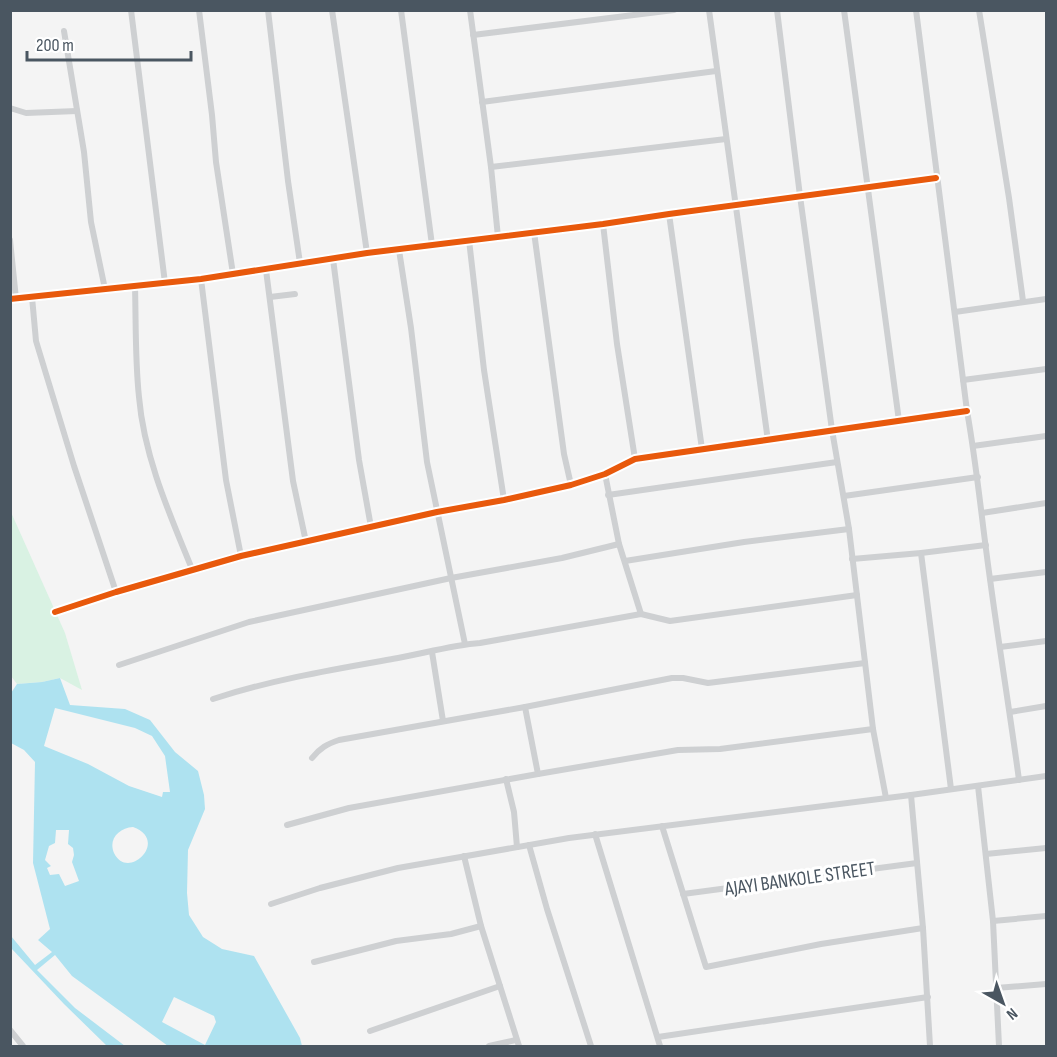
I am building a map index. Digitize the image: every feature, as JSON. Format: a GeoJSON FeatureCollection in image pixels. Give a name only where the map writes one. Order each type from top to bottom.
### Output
{"type":"FeatureCollection","features":[{"type":"Feature","properties":{"kind":"street"},"geometry":{"type":"LineString","coordinates":[[131,10],[165,283]]}},
{"type":"Feature","properties":{"kind":"street"},"geometry":{"type":"LineString","coordinates":[[198,10],[232,274]]}},
{"type":"Feature","properties":{"kind":"street"},"geometry":{"type":"LineString","coordinates":[[268,10],[300,263]]}},
{"type":"Feature","properties":{"kind":"street"},"geometry":{"type":"LineString","coordinates":[[332,10],[367,254]]}},
{"type":"Feature","properties":{"kind":"street"},"geometry":{"type":"LineString","coordinates":[[401,10],[432,245]]}},
{"type":"Feature","properties":{"kind":"street"},"geometry":{"type":"LineString","coordinates":[[470,10],[498,237]]}},
{"type":"Feature","properties":{"kind":"street"},"geometry":{"type":"LineString","coordinates":[[473,35],[674,10]]}},
{"type":"Feature","properties":{"kind":"street"},"geometry":{"type":"LineString","coordinates":[[709,10],[768,441]]}},
{"type":"Feature","properties":{"kind":"street"},"geometry":{"type":"LineString","coordinates":[[777,10],[832,430],[849,529],[873,729],[886,798]]}},
{"type":"Feature","properties":{"kind":"street"},"geometry":{"type":"LineString","coordinates":[[844,10],[898,421]]}},
{"type":"Feature","properties":{"kind":"street"},"geometry":{"type":"LineString","coordinates":[[916,10],[967,411],[1019,780]]}},
{"type":"Feature","properties":{"kind":"street"},"geometry":{"type":"LineString","coordinates":[[979,10],[1023,301]]}},
{"type":"Feature","properties":{"kind":"street"},"geometry":{"type":"LineString","coordinates":[[64,31],[84,152],[92,222],[105,290]]}},
{"type":"Feature","properties":{"kind":"street"},"geometry":{"type":"LineString","coordinates":[[482,102],[716,71]]}},
{"type":"Feature","properties":{"kind":"street"},"geometry":{"type":"LineString","coordinates":[[10,108],[26,113],[77,111]]}},
{"type":"Feature","properties":{"kind":"street"},"geometry":{"type":"LineString","coordinates":[[491,167],[726,139]]}},
{"type":"Feature","properties":{"kind":"street"},"geometry":{"type":"LineString","coordinates":[[10,240],[13,299],[201,279],[300,263],[936,178]]}},
{"type":"Feature","properties":{"kind":"street"},"geometry":{"type":"LineString","coordinates":[[669,214],[702,449]]}},
{"type":"Feature","properties":{"kind":"street"},"geometry":{"type":"LineString","coordinates":[[603,224],[617,344],[635,459]]}},
{"type":"Feature","properties":{"kind":"street"},"geometry":{"type":"LineString","coordinates":[[534,232],[564,454],[571,485]]}},
{"type":"Feature","properties":{"kind":"street"},"geometry":{"type":"LineString","coordinates":[[469,240],[484,370],[504,500]]}},
{"type":"Feature","properties":{"kind":"street"},"geometry":{"type":"LineString","coordinates":[[399,250],[414,349],[427,462],[465,644]]}},
{"type":"Feature","properties":{"kind":"street"},"geometry":{"type":"LineString","coordinates":[[333,259],[370,527]]}},
{"type":"Feature","properties":{"kind":"street"},"geometry":{"type":"LineString","coordinates":[[266,270],[293,481],[306,542]]}},
{"type":"Feature","properties":{"kind":"street"},"geometry":{"type":"LineString","coordinates":[[201,279],[226,480],[241,556]]}},
{"type":"Feature","properties":{"kind":"street"},"geometry":{"type":"LineString","coordinates":[[135,286],[142,422],[161,491],[192,569]]}},
{"type":"Feature","properties":{"kind":"street"},"geometry":{"type":"LineString","coordinates":[[270,297],[295,294]]}},
{"type":"Feature","properties":{"kind":"street"},"geometry":{"type":"LineString","coordinates":[[32,297],[36,341],[116,592]]}},
{"type":"Feature","properties":{"kind":"street"},"geometry":{"type":"LineString","coordinates":[[955,312],[1047,298]]}},
{"type":"Feature","properties":{"kind":"street"},"geometry":{"type":"LineString","coordinates":[[963,380],[1047,369]]}},
{"type":"Feature","properties":{"kind":"street"},"geometry":{"type":"LineString","coordinates":[[56,612],[241,556],[571,485],[604,474],[635,459],[967,411]]}},
{"type":"Feature","properties":{"kind":"street"},"geometry":{"type":"LineString","coordinates":[[973,446],[1047,436]]}},
{"type":"Feature","properties":{"kind":"street"},"geometry":{"type":"LineString","coordinates":[[608,495],[837,462]]}},
{"type":"Feature","properties":{"kind":"street"},"geometry":{"type":"LineString","coordinates":[[604,474],[619,544],[641,614]]}},
{"type":"Feature","properties":{"kind":"street"},"geometry":{"type":"LineString","coordinates":[[844,496],[978,477]]}},
{"type":"Feature","properties":{"kind":"street"},"geometry":{"type":"LineString","coordinates":[[982,513],[1047,503]]}},
{"type":"Feature","properties":{"kind":"street"},"geometry":{"type":"LineString","coordinates":[[625,561],[744,542],[849,529]]}},
{"type":"Feature","properties":{"kind":"street"},"geometry":{"type":"LineString","coordinates":[[119,665],[249,622],[451,578],[562,558],[619,544]]}},
{"type":"Feature","properties":{"kind":"street"},"geometry":{"type":"LineString","coordinates":[[852,559],[986,544]]}},
{"type":"Feature","properties":{"kind":"street"},"geometry":{"type":"LineString","coordinates":[[921,553],[951,789]]}},
{"type":"Feature","properties":{"kind":"street"},"geometry":{"type":"LineString","coordinates":[[990,579],[1047,572]]}},
{"type":"Feature","properties":{"kind":"street"},"geometry":{"type":"LineString","coordinates":[[213,699],[292,677],[641,614],[670,621],[857,595]]}},
{"type":"Feature","properties":{"kind":"street"},"geometry":{"type":"LineString","coordinates":[[1000,647],[1047,641]]}},
{"type":"Feature","properties":{"kind":"street"},"geometry":{"type":"LineString","coordinates":[[432,652],[443,721]]}},
{"type":"Feature","properties":{"kind":"street"},"geometry":{"type":"LineString","coordinates":[[312,758],[320,748],[339,740],[672,678],[708,683],[865,663]]}},
{"type":"Feature","properties":{"kind":"street"},"geometry":{"type":"LineString","coordinates":[[1010,712],[1047,706]]}},
{"type":"Feature","properties":{"kind":"street"},"geometry":{"type":"LineString","coordinates":[[525,707],[537,774]]}},
{"type":"Feature","properties":{"kind":"street"},"geometry":{"type":"LineString","coordinates":[[287,825],[349,808],[678,750],[720,749],[873,729]]}},
{"type":"Feature","properties":{"kind":"street"},"geometry":{"type":"LineString","coordinates":[[271,904],[320,888],[398,868],[595,834],[1047,776]]}},
{"type":"Feature","properties":{"kind":"street"},"geometry":{"type":"LineString","coordinates":[[506,779],[514,812],[517,847]]}},
{"type":"Feature","properties":{"kind":"street"},"geometry":{"type":"LineString","coordinates":[[978,786],[993,921],[999,1047]]}},
{"type":"Feature","properties":{"kind":"street"},"geometry":{"type":"LineString","coordinates":[[911,795],[923,928],[930,1047]]}},
{"type":"Feature","properties":{"kind":"street"},"geometry":{"type":"LineString","coordinates":[[662,826],[706,967],[821,944],[923,928]]}},
{"type":"Feature","properties":{"kind":"street"},"geometry":{"type":"LineString","coordinates":[[595,834],[660,1047]]}},
{"type":"Feature","properties":{"kind":"street"},"geometry":{"type":"LineString","coordinates":[[529,845],[591,1047]]}},
{"type":"Feature","properties":{"kind":"street"},"geometry":{"type":"LineString","coordinates":[[986,854],[1047,848]]}},
{"type":"Feature","properties":{"kind":"street"},"geometry":{"type":"LineString","coordinates":[[464,856],[481,926],[518,1043],[489,1047]]}},
{"type":"Feature","properties":{"kind":"street","name":"AJAYI BANKOLE STREET"},"geometry":{"type":"LineString","coordinates":[[683,894],[917,863]]}},
{"type":"Feature","properties":{"kind":"street"},"geometry":{"type":"LineString","coordinates":[[993,921],[1047,916]]}},
{"type":"Feature","properties":{"kind":"street"},"geometry":{"type":"LineString","coordinates":[[314,962],[396,941],[451,934],[481,926]]}},
{"type":"Feature","properties":{"kind":"street"},"geometry":{"type":"LineString","coordinates":[[996,988],[1047,984]]}},
{"type":"Feature","properties":{"kind":"street"},"geometry":{"type":"LineString","coordinates":[[370,1031],[500,986]]}},
{"type":"Feature","properties":{"kind":"street"},"geometry":{"type":"LineString","coordinates":[[658,1037],[928,997]]}},
{"type":"Feature","properties":{"kind":"street"},"geometry":{"type":"LineString","coordinates":[[10,1030],[23,1047]]}},
{"type":"Feature","properties":{"kind":"green space"},"geometry":{"type":"Polygon","coordinates":[[[10,510],[65,633],[82,690],[60,678],[17,684],[11,676],[10,510]]]}},
{"type":"Feature","properties":{"kind":"water"},"geometry":{"type":"Polygon","coordinates":[[[60,678],[70,705],[125,709],[150,720],[175,752],[198,771],[205,809],[188,850],[189,915],[203,937],[222,949],[254,956],[300,1038],[302,1046],[168,1046],[72,976],[55,955],[37,970],[75,1008],[125,1046],[107,1046],[11,948],[11,936],[35,965],[52,952],[38,940],[50,929],[33,863],[35,762],[24,750],[11,743],[11,693],[17,684],[60,678]],[[55,708],[44,746],[88,764],[129,786],[162,797],[163,792],[170,792],[165,756],[152,736],[135,728],[55,708]],[[133,827],[119,832],[112,843],[114,853],[120,861],[128,863],[143,856],[148,841],[143,833],[133,827]],[[56,830],[55,843],[49,846],[45,860],[51,866],[47,868],[50,875],[59,874],[65,886],[79,881],[72,862],[73,848],[68,844],[69,830],[56,830]],[[174,997],[162,1022],[205,1045],[216,1022],[214,1016],[174,997]]]}},
{"type":"Feature","properties":{"kind":"cycle path"},"geometry":{"type":"LineString","coordinates":[[10,299],[201,279],[367,253],[603,224],[936,178]]}},
{"type":"Feature","properties":{"kind":"cycle path"},"geometry":{"type":"LineString","coordinates":[[55,612],[241,556],[571,485],[605,474],[635,459],[967,411]]}}]}
